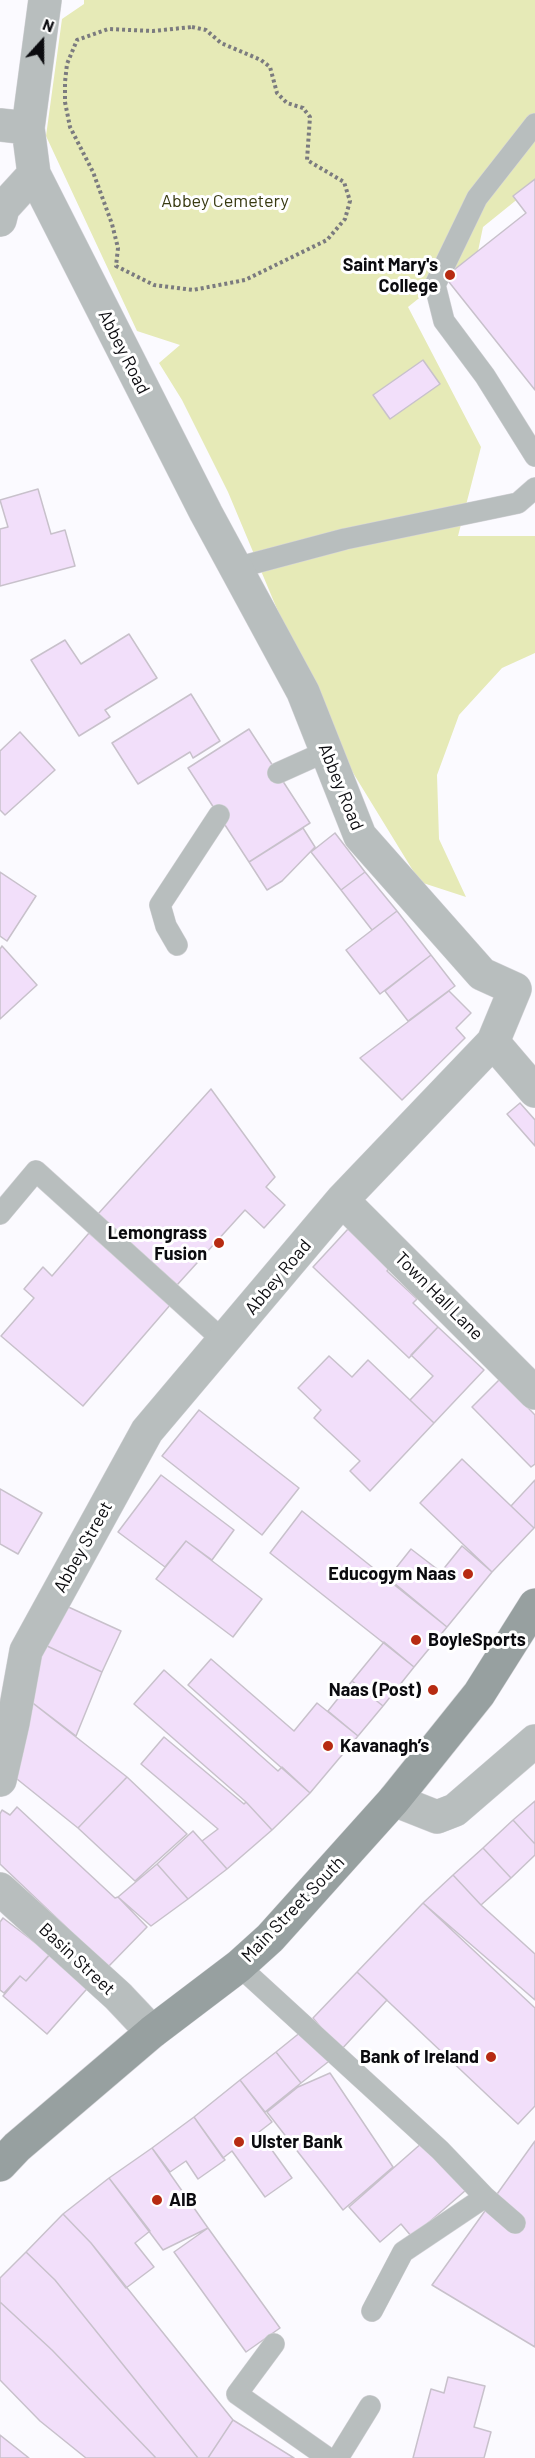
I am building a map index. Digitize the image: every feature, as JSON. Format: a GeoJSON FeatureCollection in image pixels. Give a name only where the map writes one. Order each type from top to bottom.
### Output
{"type":"FeatureCollection","features":[{"type":"Feature","properties":{"kind":"main road","name":"Main Street South"},"geometry":{"type":"LineString","coordinates":[[0,2165],[17,2147],[152,2032],[239,1966],[270,1938],[394,1800],[479,1694],[535,1605]]}},
{"type":"Feature","properties":{"kind":"street","name":"Abbey Road"},"geometry":{"type":"LineString","coordinates":[[50,10],[14,126],[34,174],[206,513],[303,693],[360,836],[483,974],[525,988],[494,1042],[342,1200],[225,1342]]}},
{"type":"Feature","properties":{"kind":"street"},"geometry":{"type":"LineString","coordinates":[[0,220],[3,208],[34,174]]}},
{"type":"Feature","properties":{"kind":"street"},"geometry":{"type":"LineString","coordinates":[[494,1042],[535,1091]]}},
{"type":"Feature","properties":{"kind":"street","name":"Town Hall Lane"},"geometry":{"type":"LineString","coordinates":[[342,1200],[535,1393]]}},
{"type":"Feature","properties":{"kind":"street","name":"Abbey Street"},"geometry":{"type":"LineString","coordinates":[[0,1780],[26,1651],[147,1431],[225,1342]]}},
{"type":"Feature","properties":{"kind":"street"},"geometry":{"type":"LineString","coordinates":[[394,1800],[436,1817],[455,1810],[535,1741]]}},
{"type":"Feature","properties":{"kind":"street","name":"Basin Street"},"geometry":{"type":"LineString","coordinates":[[0,1889],[118,1996],[152,2032]]}},
{"type":"Feature","properties":{"kind":"lane"},"geometry":{"type":"LineString","coordinates":[[535,124],[477,198],[435,285],[444,321],[485,376],[535,456]]}},
{"type":"Feature","properties":{"kind":"lane"},"geometry":{"type":"LineString","coordinates":[[236,568],[345,539],[518,503],[535,488]]}},
{"type":"Feature","properties":{"kind":"lane"},"geometry":{"type":"LineString","coordinates":[[278,773],[327,751]]}},
{"type":"Feature","properties":{"kind":"lane"},"geometry":{"type":"LineString","coordinates":[[177,945],[166,926],[160,905],[219,815]]}},
{"type":"Feature","properties":{"kind":"lane"},"geometry":{"type":"LineString","coordinates":[[0,1214],[36,1171],[225,1342]]}},
{"type":"Feature","properties":{"kind":"lane"},"geometry":{"type":"LineString","coordinates":[[239,1966],[440,2150],[485,2197],[515,2223]]}},
{"type":"Feature","properties":{"kind":"lane"},"geometry":{"type":"LineString","coordinates":[[372,2311],[403,2252],[485,2197]]}},
{"type":"Feature","properties":{"kind":"lane"},"geometry":{"type":"LineString","coordinates":[[274,2344],[237,2394],[328,2458]]}},
{"type":"Feature","properties":{"kind":"lane"},"geometry":{"type":"LineString","coordinates":[[338,2458],[370,2406]]}},
{"type":"Feature","properties":{"kind":"path"},"geometry":{"type":"LineString","coordinates":[[192,27],[206,30],[221,43],[261,60],[270,67],[277,93],[287,103],[303,108],[310,117],[307,160],[344,182],[350,201],[345,219],[327,240],[245,280],[193,290],[154,285],[116,266],[118,248],[112,224],[93,172],[70,127],[65,102],[67,64],[77,40],[108,29],[153,31],[192,27]]}},
{"type":"Feature","properties":{"kind":"green space","name":"Abbey Cemetery"},"geometry":{"type":"Polygon","coordinates":[[[84,0],[535,0],[535,185],[483,227],[478,251],[408,307],[481,447],[458,536],[535,536],[535,653],[502,668],[459,715],[437,775],[439,839],[466,897],[420,882],[347,763],[277,609],[228,492],[182,400],[159,363],[180,345],[137,331],[46,136],[62,19],[84,4],[84,0]]]}},
{"type":"Feature","properties":{"kind":"building"},"geometry":{"type":"Polygon","coordinates":[[[535,179],[535,390],[445,277],[526,213],[513,196],[535,179]]]}},
{"type":"Feature","properties":{"kind":"building"},"geometry":{"type":"Polygon","coordinates":[[[423,360],[440,384],[390,419],[373,395],[423,360]]]}},
{"type":"Feature","properties":{"kind":"building"},"geometry":{"type":"Polygon","coordinates":[[[38,489],[51,534],[65,530],[75,566],[0,586],[0,529],[8,527],[0,500],[38,489]]]}},
{"type":"Feature","properties":{"kind":"building"},"geometry":{"type":"Polygon","coordinates":[[[129,634],[157,678],[105,710],[110,717],[79,736],[31,660],[65,640],[81,664],[129,634]]]}},
{"type":"Feature","properties":{"kind":"building"},"geometry":{"type":"Polygon","coordinates":[[[191,694],[220,741],[193,758],[190,752],[138,784],[112,743],[191,694]]]}},
{"type":"Feature","properties":{"kind":"building"},"geometry":{"type":"Polygon","coordinates":[[[249,729],[310,823],[249,862],[188,768],[249,729]]]}},
{"type":"Feature","properties":{"kind":"building"},"geometry":{"type":"Polygon","coordinates":[[[20,732],[55,770],[5,815],[0,810],[0,751],[20,732]]]}},
{"type":"Feature","properties":{"kind":"building"},"geometry":{"type":"Polygon","coordinates":[[[303,828],[315,847],[282,881],[267,890],[249,862],[303,828]]]}},
{"type":"Feature","properties":{"kind":"building"},"geometry":{"type":"Polygon","coordinates":[[[335,833],[365,872],[341,890],[311,852],[335,833]]]}},
{"type":"Feature","properties":{"kind":"building"},"geometry":{"type":"Polygon","coordinates":[[[0,872],[36,896],[7,941],[0,936],[0,872]]]}},
{"type":"Feature","properties":{"kind":"building"},"geometry":{"type":"Polygon","coordinates":[[[365,872],[397,911],[372,930],[341,890],[365,872]]]}},
{"type":"Feature","properties":{"kind":"building"},"geometry":{"type":"Polygon","coordinates":[[[397,911],[431,955],[380,994],[346,950],[397,911]]]}},
{"type":"Feature","properties":{"kind":"building"},"geometry":{"type":"Polygon","coordinates":[[[2,946],[37,985],[0,1019],[0,949],[2,946]]]}},
{"type":"Feature","properties":{"kind":"building"},"geometry":{"type":"Polygon","coordinates":[[[431,955],[455,986],[408,1021],[385,991],[431,955]]]}},
{"type":"Feature","properties":{"kind":"building"},"geometry":{"type":"Polygon","coordinates":[[[449,991],[471,1013],[456,1028],[465,1038],[402,1100],[360,1058],[449,991]]]}},
{"type":"Feature","properties":{"kind":"building"},"geometry":{"type":"Polygon","coordinates":[[[211,1089],[275,1177],[266,1187],[285,1205],[264,1228],[245,1210],[177,1285],[98,1214],[211,1089]]]}},
{"type":"Feature","properties":{"kind":"building"},"geometry":{"type":"Polygon","coordinates":[[[520,1103],[535,1120],[535,1146],[507,1114],[520,1103]]]}},
{"type":"Feature","properties":{"kind":"building"},"geometry":{"type":"Polygon","coordinates":[[[348,1229],[389,1268],[387,1271],[417,1299],[413,1303],[438,1327],[409,1358],[313,1267],[348,1229]]]}},
{"type":"Feature","properties":{"kind":"building"},"geometry":{"type":"Polygon","coordinates":[[[89,1233],[171,1304],[83,1406],[1,1336],[34,1298],[24,1289],[43,1267],[52,1276],[89,1233]]]}},
{"type":"Feature","properties":{"kind":"building"},"geometry":{"type":"Polygon","coordinates":[[[438,1327],[484,1370],[434,1423],[410,1400],[433,1376],[411,1355],[438,1327]]]}},
{"type":"Feature","properties":{"kind":"building"},"geometry":{"type":"Polygon","coordinates":[[[329,1356],[352,1377],[368,1360],[434,1423],[370,1491],[350,1471],[360,1461],[314,1418],[321,1410],[298,1388],[329,1356]]]}},
{"type":"Feature","properties":{"kind":"building"},"geometry":{"type":"Polygon","coordinates":[[[500,1379],[535,1415],[535,1464],[531,1467],[472,1407],[500,1379]]]}},
{"type":"Feature","properties":{"kind":"building"},"geometry":{"type":"Polygon","coordinates":[[[199,1410],[299,1488],[262,1535],[162,1456],[199,1410]]]}},
{"type":"Feature","properties":{"kind":"building"},"geometry":{"type":"Polygon","coordinates":[[[462,1459],[534,1528],[492,1572],[420,1503],[462,1459]]]}},
{"type":"Feature","properties":{"kind":"building"},"geometry":{"type":"Polygon","coordinates":[[[161,1475],[234,1530],[212,1560],[186,1541],[165,1567],[118,1532],[161,1475]]]}},
{"type":"Feature","properties":{"kind":"building"},"geometry":{"type":"Polygon","coordinates":[[[535,1480],[535,1527],[534,1528],[511,1506],[535,1480]]]}},
{"type":"Feature","properties":{"kind":"building"},"geometry":{"type":"Polygon","coordinates":[[[0,1489],[42,1513],[18,1554],[0,1544],[0,1489]]]}},
{"type":"Feature","properties":{"kind":"building"},"geometry":{"type":"Polygon","coordinates":[[[302,1511],[447,1627],[414,1667],[270,1553],[302,1511]]]}},
{"type":"Feature","properties":{"kind":"building"},"geometry":{"type":"Polygon","coordinates":[[[186,1541],[262,1599],[233,1637],[156,1579],[186,1541]]]}},
{"type":"Feature","properties":{"kind":"building"},"geometry":{"type":"Polygon","coordinates":[[[462,1546],[492,1572],[447,1627],[388,1578],[411,1549],[441,1572],[462,1546]]]}},
{"type":"Feature","properties":{"kind":"building"},"geometry":{"type":"Polygon","coordinates":[[[64,1605],[121,1631],[102,1672],[45,1645],[64,1605]]]}},
{"type":"Feature","properties":{"kind":"building"},"geometry":{"type":"Polygon","coordinates":[[[384,1642],[414,1667],[383,1706],[352,1681],[384,1642]]]}},
{"type":"Feature","properties":{"kind":"building"},"geometry":{"type":"Polygon","coordinates":[[[45,1645],[102,1672],[76,1736],[25,1697],[45,1645]]]}},
{"type":"Feature","properties":{"kind":"building"},"geometry":{"type":"Polygon","coordinates":[[[211,1659],[294,1731],[317,1703],[358,1736],[310,1793],[188,1685],[211,1659]]]}},
{"type":"Feature","properties":{"kind":"building"},"geometry":{"type":"Polygon","coordinates":[[[164,1670],[278,1771],[282,1767],[310,1793],[272,1830],[246,1802],[134,1704],[164,1670]]]}},
{"type":"Feature","properties":{"kind":"building"},"geometry":{"type":"Polygon","coordinates":[[[352,1681],[383,1706],[358,1736],[328,1711],[352,1681]]]}},
{"type":"Feature","properties":{"kind":"building"},"geometry":{"type":"Polygon","coordinates":[[[25,1697],[127,1777],[78,1828],[7,1771],[25,1697]]]}},
{"type":"Feature","properties":{"kind":"building"},"geometry":{"type":"Polygon","coordinates":[[[164,1737],[244,1804],[246,1802],[272,1830],[227,1869],[202,1841],[218,1829],[141,1764],[164,1737]]]}},
{"type":"Feature","properties":{"kind":"building"},"geometry":{"type":"Polygon","coordinates":[[[127,1777],[187,1834],[135,1881],[78,1828],[127,1777]]]}},
{"type":"Feature","properties":{"kind":"building"},"geometry":{"type":"Polygon","coordinates":[[[535,1801],[535,1844],[513,1820],[535,1801]]]}},
{"type":"Feature","properties":{"kind":"building"},"geometry":{"type":"Polygon","coordinates":[[[17,1807],[115,1898],[118,1897],[147,1927],[108,1967],[0,1864],[0,1814],[2,1810],[10,1815],[17,1807]]]}},
{"type":"Feature","properties":{"kind":"building"},"geometry":{"type":"Polygon","coordinates":[[[513,1820],[535,1844],[535,1855],[511,1878],[483,1848],[513,1820]]]}},
{"type":"Feature","properties":{"kind":"building"},"geometry":{"type":"Polygon","coordinates":[[[193,1831],[227,1869],[188,1899],[157,1864],[193,1831]]]}},
{"type":"Feature","properties":{"kind":"building"},"geometry":{"type":"Polygon","coordinates":[[[483,1848],[511,1878],[481,1905],[453,1875],[483,1848]]]}},
{"type":"Feature","properties":{"kind":"building"},"geometry":{"type":"Polygon","coordinates":[[[157,1864],[188,1899],[151,1926],[118,1897],[157,1864]]]}},
{"type":"Feature","properties":{"kind":"building"},"geometry":{"type":"Polygon","coordinates":[[[453,1875],[481,1905],[535,1954],[535,2000],[423,1903],[453,1875]]]}},
{"type":"Feature","properties":{"kind":"building","name":"Bank of Ireland"},"geometry":{"type":"Polygon","coordinates":[[[423,1903],[535,2008],[535,2106],[518,2124],[357,1972],[423,1903]]]}},
{"type":"Feature","properties":{"kind":"building"},"geometry":{"type":"Polygon","coordinates":[[[3,1918],[50,1954],[26,1981],[20,1976],[4,1993],[0,1990],[0,1922],[3,1918]]]}},
{"type":"Feature","properties":{"kind":"building"},"geometry":{"type":"Polygon","coordinates":[[[55,1949],[93,1982],[47,2034],[3,1996],[20,1976],[26,1981],[55,1949]]]}},
{"type":"Feature","properties":{"kind":"building"},"geometry":{"type":"Polygon","coordinates":[[[357,1972],[387,2000],[340,2051],[313,2018],[357,1972]]]}},
{"type":"Feature","properties":{"kind":"building"},"geometry":{"type":"Polygon","coordinates":[[[312,2023],[337,2055],[301,2083],[276,2052],[312,2023]]]}},
{"type":"Feature","properties":{"kind":"building"},"geometry":{"type":"Polygon","coordinates":[[[276,2052],[301,2083],[265,2112],[240,2080],[276,2052]]]}},
{"type":"Feature","properties":{"kind":"building"},"geometry":{"type":"Polygon","coordinates":[[[330,2073],[393,2167],[343,2210],[267,2112],[298,2087],[330,2073]]]}},
{"type":"Feature","properties":{"kind":"building","name":"Ulster Bank"},"geometry":{"type":"Polygon","coordinates":[[[240,2080],[272,2122],[259,2132],[292,2178],[265,2197],[232,2151],[223,2158],[194,2117],[240,2080]]]}},
{"type":"Feature","properties":{"kind":"building"},"geometry":{"type":"Polygon","coordinates":[[[194,2117],[225,2160],[198,2179],[186,2161],[170,2172],[152,2148],[194,2117]]]}},
{"type":"Feature","properties":{"kind":"building"},"geometry":{"type":"Polygon","coordinates":[[[535,2141],[535,2347],[432,2285],[535,2141]]]}},
{"type":"Feature","properties":{"kind":"building"},"geometry":{"type":"Polygon","coordinates":[[[423,2142],[466,2190],[412,2237],[401,2224],[380,2242],[349,2207],[423,2142]]]}},
{"type":"Feature","properties":{"kind":"building","name":"AIB"},"geometry":{"type":"Polygon","coordinates":[[[152,2148],[208,2228],[163,2250],[109,2178],[152,2148]]]}},
{"type":"Feature","properties":{"kind":"building","name":"AIB"},"geometry":{"type":"Polygon","coordinates":[[[109,2178],[150,2231],[135,2243],[154,2267],[126,2288],[91,2243],[63,2214],[109,2178]]]}},
{"type":"Feature","properties":{"kind":"building"},"geometry":{"type":"Polygon","coordinates":[[[63,2214],[91,2243],[233,2420],[208,2458],[198,2458],[55,2280],[26,2252],[63,2214]]]}},
{"type":"Feature","properties":{"kind":"building"},"geometry":{"type":"Polygon","coordinates":[[[208,2228],[280,2328],[246,2352],[174,2252],[208,2228]]]}},
{"type":"Feature","properties":{"kind":"building"},"geometry":{"type":"Polygon","coordinates":[[[26,2252],[55,2280],[198,2458],[156,2458],[52,2350],[0,2302],[0,2278],[26,2252]]]}},
{"type":"Feature","properties":{"kind":"building"},"geometry":{"type":"Polygon","coordinates":[[[0,2302],[52,2350],[156,2458],[86,2458],[40,2421],[0,2380],[0,2302]]]}},
{"type":"Feature","properties":{"kind":"building"},"geometry":{"type":"Polygon","coordinates":[[[448,2377],[485,2386],[474,2427],[491,2432],[484,2458],[413,2458],[431,2389],[444,2393],[448,2377]]]}},
{"type":"Feature","properties":{"kind":"building"},"geometry":{"type":"Polygon","coordinates":[[[233,2420],[294,2458],[208,2458],[233,2420]]]}},
{"type":"Feature","properties":{"kind":"building"},"geometry":{"type":"Polygon","coordinates":[[[0,2435],[29,2458],[0,2458],[0,2435]]]}},
{"type":"Feature","properties":{"kind":"place","name":"Saint Mary's College"},"geometry":{"type":"Point","coordinates":[450,275]}},
{"type":"Feature","properties":{"kind":"place","name":"Lemongrass Fusion"},"geometry":{"type":"Point","coordinates":[219,1243]}},
{"type":"Feature","properties":{"kind":"place","name":"Educogym Naas"},"geometry":{"type":"Point","coordinates":[468,1574]}},
{"type":"Feature","properties":{"kind":"place","name":"BoyleSports"},"geometry":{"type":"Point","coordinates":[416,1640]}},
{"type":"Feature","properties":{"kind":"place","name":"Naas (Post)"},"geometry":{"type":"Point","coordinates":[433,1690]}},
{"type":"Feature","properties":{"kind":"place","name":"Kavanagh’s"},"geometry":{"type":"Point","coordinates":[328,1746]}},
{"type":"Feature","properties":{"kind":"place","name":"Bank of Ireland"},"geometry":{"type":"Point","coordinates":[491,2057]}},
{"type":"Feature","properties":{"kind":"place","name":"Ulster Bank"},"geometry":{"type":"Point","coordinates":[239,2142]}},
{"type":"Feature","properties":{"kind":"place","name":"AIB"},"geometry":{"type":"Point","coordinates":[157,2200]}}]}
